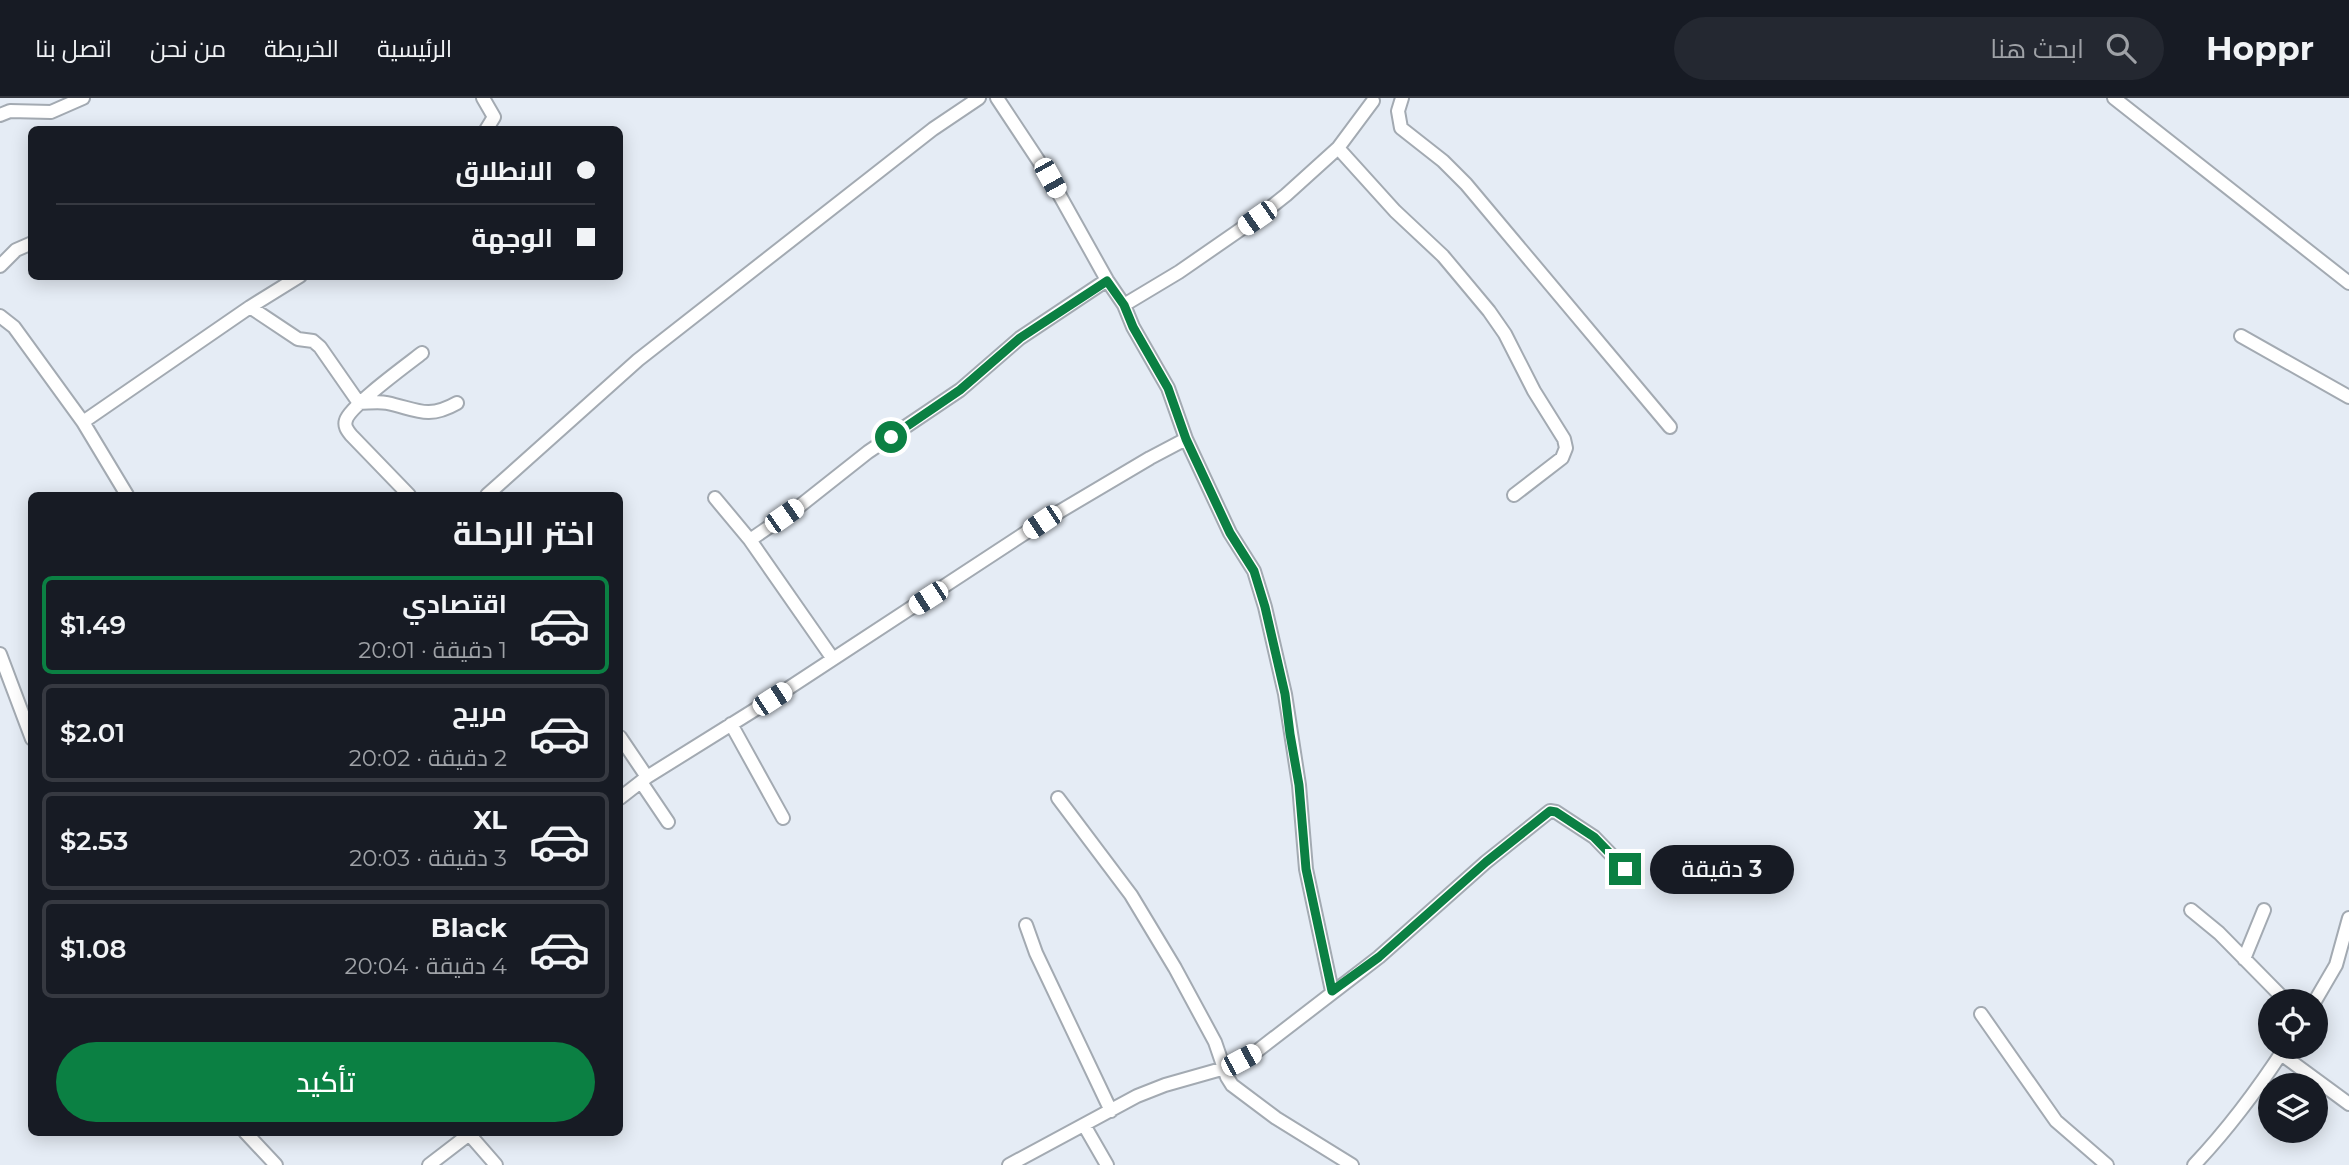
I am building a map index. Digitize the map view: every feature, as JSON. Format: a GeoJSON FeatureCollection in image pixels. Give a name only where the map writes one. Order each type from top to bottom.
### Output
{"type":"FeatureCollection","features":[{"type":"Feature","properties":{"kind":"street"},"geometry":{"type":"LineString","coordinates":[[0,115],[10,111],[51,112],[83,98]]}},
{"type":"Feature","properties":{"kind":"street"},"geometry":{"type":"LineString","coordinates":[[483,98],[494,117],[488,126]]}},
{"type":"Feature","properties":{"kind":"street"},"geometry":{"type":"LineString","coordinates":[[490,492],[638,360],[933,129],[979,98]]}},
{"type":"Feature","properties":{"kind":"street"},"geometry":{"type":"LineString","coordinates":[[997,98],[1050,178],[1107,281],[1124,305],[1133,327],[1168,388],[1186,439],[1230,533],[1254,571],[1285,694],[1299,785],[1306,869],[1332,991]]}},
{"type":"Feature","properties":{"kind":"street"},"geometry":{"type":"LineString","coordinates":[[1402,98],[1398,111],[1401,128],[1443,161],[1466,184],[1670,426]]}},
{"type":"Feature","properties":{"kind":"street"},"geometry":{"type":"LineString","coordinates":[[2114,98],[2349,283]]}},
{"type":"Feature","properties":{"kind":"street"},"geometry":{"type":"LineString","coordinates":[[1124,305],[1179,272],[1257,218],[1338,148],[1373,101]]}},
{"type":"Feature","properties":{"kind":"street"},"geometry":{"type":"LineString","coordinates":[[1338,148],[1400,216],[1443,256],[1489,311],[1505,334],[1534,391],[1564,439],[1565,452],[1560,461],[1514,495]]}},
{"type":"Feature","properties":{"kind":"street"},"geometry":{"type":"LineString","coordinates":[[0,266],[16,250],[28,245]]}},
{"type":"Feature","properties":{"kind":"street"},"geometry":{"type":"LineString","coordinates":[[83,422],[294,280]]}},
{"type":"Feature","properties":{"kind":"street"},"geometry":{"type":"LineString","coordinates":[[750,540],[801,505],[868,452],[960,390],[1020,338],[1107,281]]}},
{"type":"Feature","properties":{"kind":"street"},"geometry":{"type":"LineString","coordinates":[[250,307],[298,339],[313,341],[320,346],[359,403]]}},
{"type":"Feature","properties":{"kind":"street"},"geometry":{"type":"LineString","coordinates":[[0,316],[14,327],[83,422],[125,492]]}},
{"type":"Feature","properties":{"kind":"street"},"geometry":{"type":"LineString","coordinates":[[2241,336],[2349,397]]}},
{"type":"Feature","properties":{"kind":"street"},"geometry":{"type":"LineString","coordinates":[[406,492],[346,429],[345,421],[359,403],[422,353]]}},
{"type":"Feature","properties":{"kind":"street"},"geometry":{"type":"LineString","coordinates":[[359,403],[386,403],[423,414],[437,412],[457,403]]}},
{"type":"Feature","properties":{"kind":"street"},"geometry":{"type":"LineString","coordinates":[[623,796],[1042,522],[1186,439]]}},
{"type":"Feature","properties":{"kind":"street"},"geometry":{"type":"LineString","coordinates":[[715,498],[750,540],[833,659]]}},
{"type":"Feature","properties":{"kind":"street"},"geometry":{"type":"LineString","coordinates":[[0,654],[28,728]]}},
{"type":"Feature","properties":{"kind":"street"},"geometry":{"type":"LineString","coordinates":[[731,724],[783,818]]}},
{"type":"Feature","properties":{"kind":"street"},"geometry":{"type":"LineString","coordinates":[[623,742],[668,822]]}},
{"type":"Feature","properties":{"kind":"street"},"geometry":{"type":"LineString","coordinates":[[1058,798],[1131,895],[1208,1030],[1232,1085],[1276,1118],[1352,1165]]}},
{"type":"Feature","properties":{"kind":"street"},"geometry":{"type":"LineString","coordinates":[[1009,1165],[1137,1096],[1225,1068],[1257,1051],[1379,957],[1486,862],[1550,811],[1556,812],[1594,837],[1625,869]]}},
{"type":"Feature","properties":{"kind":"street"},"geometry":{"type":"LineString","coordinates":[[2190,910],[2219,933],[2274,989]]}},
{"type":"Feature","properties":{"kind":"street"},"geometry":{"type":"LineString","coordinates":[[2244,959],[2264,910]]}},
{"type":"Feature","properties":{"kind":"street"},"geometry":{"type":"LineString","coordinates":[[2322,989],[2336,965],[2349,918]]}},
{"type":"Feature","properties":{"kind":"street"},"geometry":{"type":"LineString","coordinates":[[1026,925],[1036,953],[1111,1111]]}},
{"type":"Feature","properties":{"kind":"street"},"geometry":{"type":"LineString","coordinates":[[2336,965],[2349,970]]}},
{"type":"Feature","properties":{"kind":"street"},"geometry":{"type":"LineString","coordinates":[[1981,1014],[2056,1121],[2107,1165]]}},
{"type":"Feature","properties":{"kind":"street"},"geometry":{"type":"LineString","coordinates":[[2194,1165],[2256,1093],[2278,1059]]}},
{"type":"Feature","properties":{"kind":"street"},"geometry":{"type":"LineString","coordinates":[[2295,1059],[2349,1104]]}},
{"type":"Feature","properties":{"kind":"street"},"geometry":{"type":"LineString","coordinates":[[1084,1125],[1107,1165]]}},
{"type":"Feature","properties":{"kind":"street"},"geometry":{"type":"LineString","coordinates":[[250,1136],[276,1165]]}},
{"type":"Feature","properties":{"kind":"street"},"geometry":{"type":"LineString","coordinates":[[429,1165],[466,1136]]}},
{"type":"Feature","properties":{"kind":"street"},"geometry":{"type":"LineString","coordinates":[[472,1136],[496,1165]]}},
{"type":"Feature","properties":{"kind":"route"},"geometry":{"type":"LineString","coordinates":[[891,437],[960,390],[1020,338],[1107,281],[1124,305],[1133,327],[1168,388],[1186,439],[1230,533],[1254,571],[1285,694],[1299,785],[1306,869],[1332,991],[1379,957],[1486,862],[1550,811],[1556,812],[1594,837],[1625,869]]}}]}
